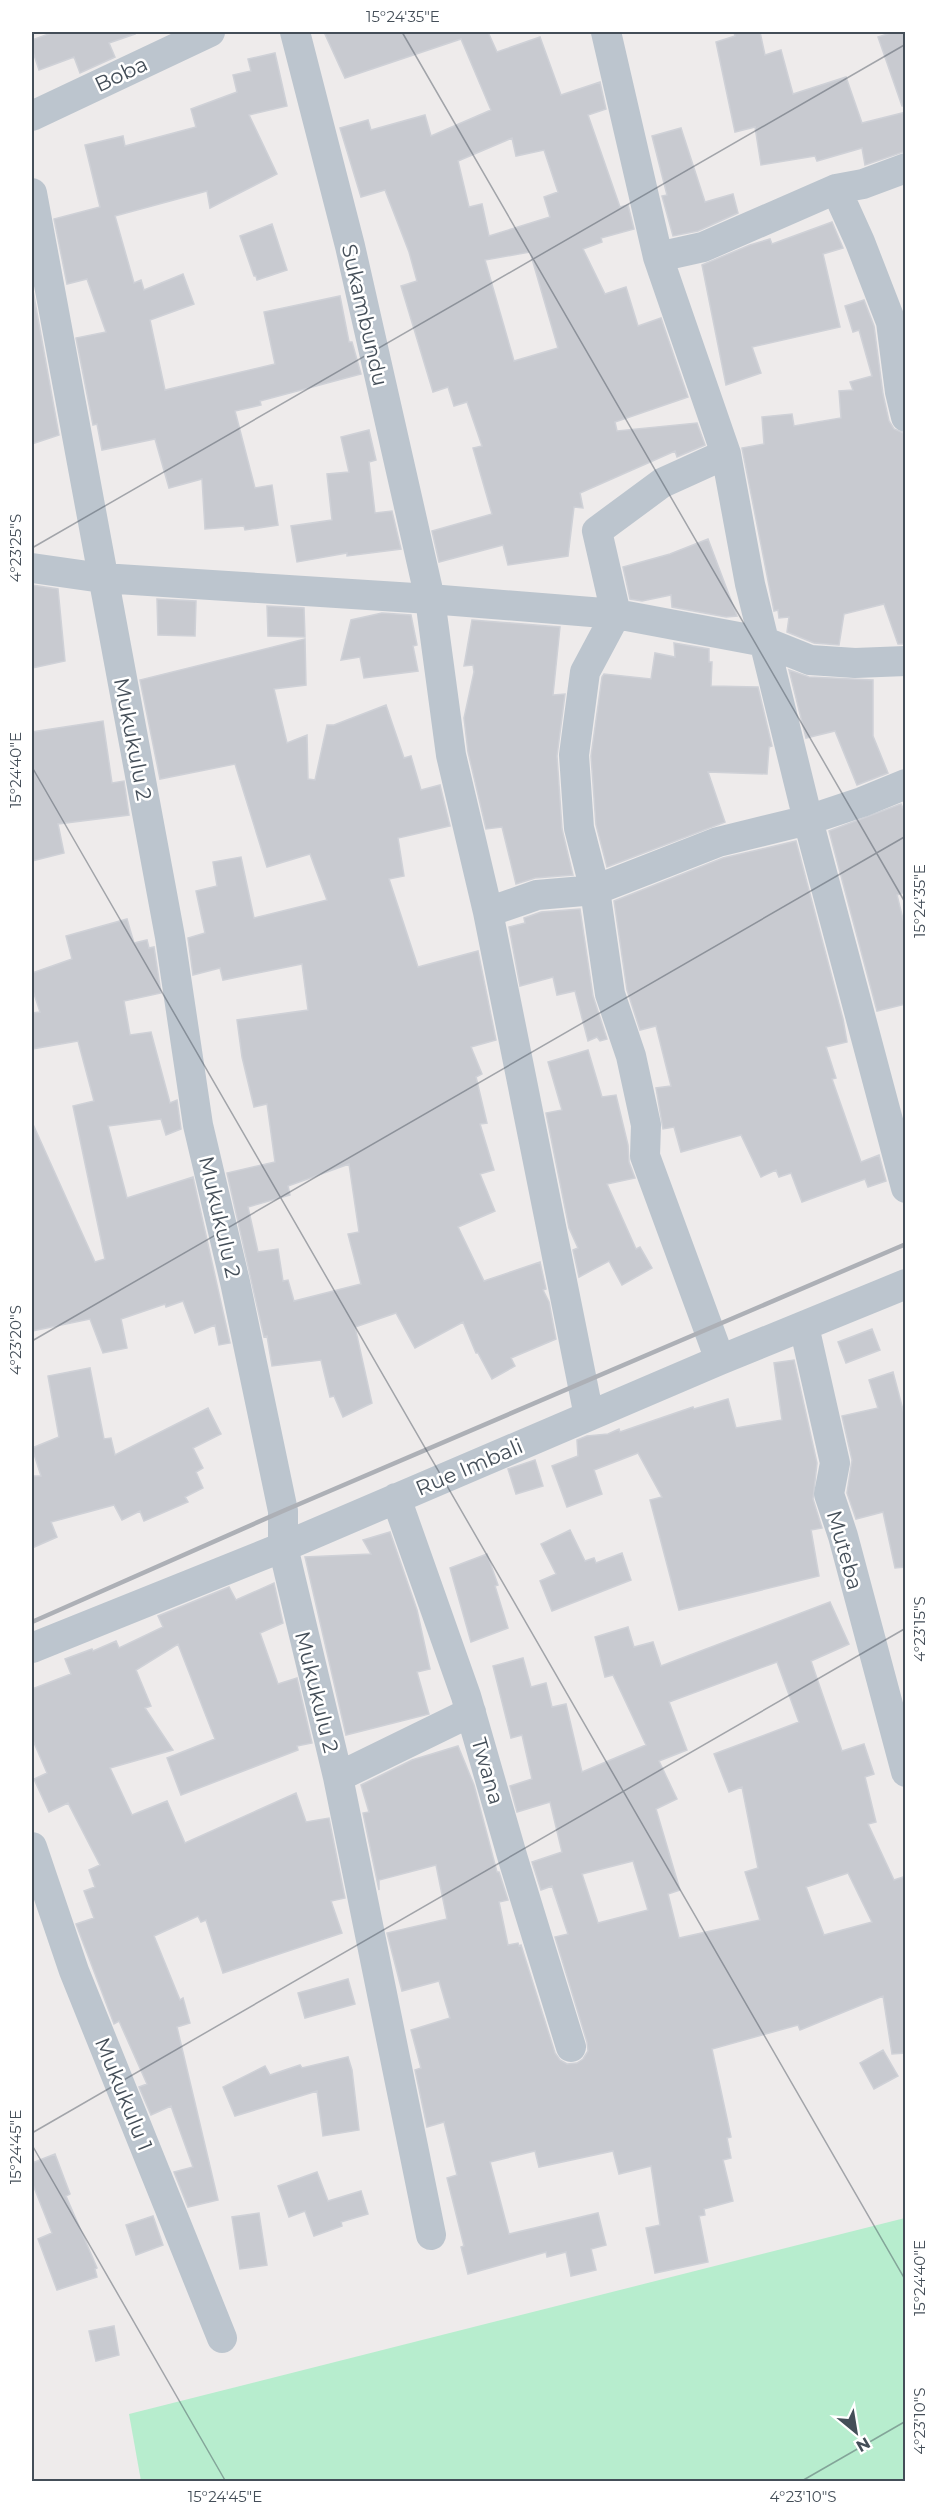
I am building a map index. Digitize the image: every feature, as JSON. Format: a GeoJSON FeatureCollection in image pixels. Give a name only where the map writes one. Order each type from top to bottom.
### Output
{"type":"FeatureCollection","features":[{"type":"Feature","properties":{"kind":"street","name":"Boba"},"geometry":{"type":"LineString","coordinates":[[32,116],[210,32]]}},
{"type":"Feature","properties":{"kind":"street","name":"Sukambundu"},"geometry":{"type":"LineString","coordinates":[[295,32],[350,246],[430,599],[451,755],[488,912],[589,1416]]}},
{"type":"Feature","properties":{"kind":"street"},"geometry":{"type":"LineString","coordinates":[[606,32],[658,257],[726,454],[750,584],[808,820],[906,1188]]}},
{"type":"Feature","properties":{"kind":"street"},"geometry":{"type":"LineString","coordinates":[[658,257],[703,247],[836,189],[863,184],[906,168]]}},
{"type":"Feature","properties":{"kind":"street"},"geometry":{"type":"LineString","coordinates":[[836,189],[860,242],[891,322],[900,392],[906,417]]}},
{"type":"Feature","properties":{"kind":"street","name":"Mukukulu 2"},"geometry":{"type":"LineString","coordinates":[[32,193],[170,937],[198,1125],[235,1282],[283,1510],[283,1547],[338,1777],[431,2235]]}},
{"type":"Feature","properties":{"kind":"street"},"geometry":{"type":"LineString","coordinates":[[720,1360],[645,1156],[646,1125],[631,1056],[610,994],[596,890],[579,828],[574,755],[585,672],[616,614],[597,531],[662,483],[726,454]]}},
{"type":"Feature","properties":{"kind":"street"},"geometry":{"type":"LineString","coordinates":[[32,568],[102,578],[430,599],[616,614],[765,642],[810,660],[855,663],[906,661]]}},
{"type":"Feature","properties":{"kind":"street"},"geometry":{"type":"LineString","coordinates":[[488,912],[537,895],[596,890],[718,842],[808,820],[906,784]]}},
{"type":"Feature","properties":{"kind":"street","name":"Rue Imbali"},"geometry":{"type":"LineString","coordinates":[[32,1648],[283,1547],[720,1360],[906,1284]]}},
{"type":"Feature","properties":{"kind":"street","name":"Muteba"},"geometry":{"type":"LineString","coordinates":[[804,1326],[834,1463],[829,1494],[843,1536],[906,1772]]}},
{"type":"Feature","properties":{"kind":"street","name":"Twana"},"geometry":{"type":"LineString","coordinates":[[396,1498],[443,1626],[471,1712],[513,1859],[572,2047]]}},
{"type":"Feature","properties":{"kind":"street"},"geometry":{"type":"LineString","coordinates":[[338,1777],[471,1712]]}},
{"type":"Feature","properties":{"kind":"street","name":"Mukukulu 1"},"geometry":{"type":"LineString","coordinates":[[32,1847],[74,1971],[222,2338]]}},
{"type":"Feature","properties":{"kind":"green space"},"geometry":{"type":"Polygon","coordinates":[[[905,2218],[905,2481],[141,2481],[129,2414],[905,2218]]]}},
{"type":"Feature","properties":{"kind":"building"},"geometry":{"type":"Polygon","coordinates":[[[54,32],[134,32],[135,34],[109,43],[115,57],[80,73],[74,57],[39,70],[32,49],[32,40],[54,32]]]}},
{"type":"Feature","properties":{"kind":"building"},"geometry":{"type":"Polygon","coordinates":[[[324,32],[488,32],[497,52],[540,37],[561,95],[600,82],[606,109],[588,115],[620,207],[628,205],[634,229],[601,238],[602,242],[583,249],[605,294],[626,287],[638,326],[661,318],[688,397],[615,422],[617,431],[697,423],[705,445],[677,457],[675,451],[580,493],[583,508],[574,507],[568,556],[508,565],[503,545],[439,562],[432,531],[492,514],[473,448],[482,446],[467,402],[454,406],[448,387],[433,392],[401,286],[417,281],[409,252],[385,190],[361,197],[340,128],[368,120],[371,130],[425,115],[431,136],[491,110],[461,39],[345,78],[324,32]],[[512,138],[458,161],[469,207],[482,204],[489,236],[550,217],[544,197],[558,192],[544,150],[516,156],[512,138]],[[530,252],[485,260],[514,361],[558,348],[530,252]]]}},
{"type":"Feature","properties":{"kind":"building"},"geometry":{"type":"Polygon","coordinates":[[[734,32],[760,32],[765,55],[781,50],[793,94],[846,77],[862,123],[906,112],[906,151],[865,165],[862,148],[817,161],[815,156],[761,165],[755,127],[735,132],[716,42],[735,36],[734,32]]]}},
{"type":"Feature","properties":{"kind":"building"},"geometry":{"type":"Polygon","coordinates":[[[894,32],[906,32],[906,106],[902,106],[878,37],[894,32]]]}},
{"type":"Feature","properties":{"kind":"building"},"geometry":{"type":"Polygon","coordinates":[[[275,53],[287,106],[249,115],[277,174],[210,208],[207,191],[115,216],[134,283],[141,280],[144,290],[183,274],[194,304],[150,320],[165,390],[275,364],[264,312],[340,296],[349,342],[352,342],[361,374],[260,401],[261,405],[235,411],[255,488],[272,485],[278,525],[245,530],[244,526],[205,529],[202,479],[169,488],[155,439],[102,450],[97,424],[93,425],[76,338],[106,332],[87,279],[67,284],[54,219],[100,207],[85,145],[123,136],[125,146],[196,127],[191,109],[237,92],[233,75],[251,71],[248,59],[275,53]]]}},
{"type":"Feature","properties":{"kind":"building"},"geometry":{"type":"Polygon","coordinates":[[[681,128],[705,202],[733,194],[738,213],[698,231],[673,236],[662,196],[667,195],[652,136],[681,128]]]}},
{"type":"Feature","properties":{"kind":"building"},"geometry":{"type":"Polygon","coordinates":[[[832,222],[843,248],[823,254],[840,327],[752,347],[761,373],[726,385],[702,265],[750,245],[770,239],[772,244],[832,222]]]}},
{"type":"Feature","properties":{"kind":"building"},"geometry":{"type":"Polygon","coordinates":[[[272,224],[287,270],[257,280],[240,236],[272,224]]]}},
{"type":"Feature","properties":{"kind":"building"},"geometry":{"type":"Polygon","coordinates":[[[32,285],[59,435],[32,444],[32,285]]]}},
{"type":"Feature","properties":{"kind":"building"},"geometry":{"type":"Polygon","coordinates":[[[864,300],[874,326],[889,421],[894,429],[906,434],[906,644],[898,644],[884,604],[844,614],[839,645],[814,643],[787,632],[789,617],[779,618],[778,610],[774,611],[742,448],[764,444],[762,417],[792,414],[794,426],[841,418],[839,391],[853,390],[850,382],[872,376],[859,330],[853,332],[845,306],[864,300]]]}},
{"type":"Feature","properties":{"kind":"building"},"geometry":{"type":"Polygon","coordinates":[[[369,430],[376,460],[369,462],[375,513],[392,511],[401,549],[347,556],[347,553],[297,562],[291,526],[332,520],[327,474],[349,472],[341,437],[369,430]]]}},
{"type":"Feature","properties":{"kind":"building"},"geometry":{"type":"Polygon","coordinates":[[[708,539],[737,616],[726,617],[672,607],[671,595],[642,601],[630,599],[623,567],[670,554],[708,539]]]}},
{"type":"Feature","properties":{"kind":"building"},"geometry":{"type":"Polygon","coordinates":[[[32,585],[58,589],[65,661],[32,668],[32,585]]]}},
{"type":"Feature","properties":{"kind":"building"},"geometry":{"type":"Polygon","coordinates":[[[157,599],[196,601],[195,636],[158,635],[157,599]]]}},
{"type":"Feature","properties":{"kind":"building"},"geometry":{"type":"Polygon","coordinates":[[[267,606],[304,608],[305,637],[268,636],[267,606]]]}},
{"type":"Feature","properties":{"kind":"building"},"geometry":{"type":"Polygon","coordinates":[[[382,613],[411,615],[417,645],[413,646],[418,671],[364,678],[360,657],[341,660],[351,620],[382,613]]]}},
{"type":"Feature","properties":{"kind":"building"},"geometry":{"type":"Polygon","coordinates":[[[472,620],[560,627],[553,695],[565,694],[557,756],[562,829],[573,875],[535,878],[516,884],[502,827],[486,829],[468,752],[464,718],[474,672],[473,665],[464,666],[472,620]]]}},
{"type":"Feature","properties":{"kind":"building"},"geometry":{"type":"Polygon","coordinates":[[[305,639],[306,685],[274,689],[287,743],[307,735],[308,779],[315,780],[327,725],[334,725],[386,705],[404,758],[411,756],[421,790],[440,785],[450,826],[398,838],[404,876],[389,879],[418,967],[478,951],[496,1040],[471,1047],[482,1074],[476,1077],[487,1123],[480,1124],[494,1170],[480,1174],[495,1211],[458,1227],[484,1281],[540,1262],[546,1289],[543,1290],[549,1302],[556,1339],[511,1358],[515,1366],[492,1379],[476,1353],[463,1322],[415,1348],[396,1313],[355,1327],[372,1403],[343,1417],[334,1396],[330,1397],[321,1360],[272,1366],[267,1336],[264,1337],[227,1173],[275,1162],[267,1104],[254,1107],[242,1057],[237,1020],[308,1010],[302,964],[223,980],[220,968],[193,975],[188,938],[205,933],[196,891],[217,886],[213,862],[241,857],[254,918],[327,900],[310,854],[267,867],[235,764],[160,779],[140,680],[305,639]],[[349,1164],[288,1186],[290,1195],[248,1207],[258,1252],[278,1249],[283,1281],[288,1280],[294,1301],[361,1284],[348,1234],[359,1232],[349,1164]]]}},
{"type":"Feature","properties":{"kind":"building"},"geometry":{"type":"Polygon","coordinates":[[[674,643],[709,649],[709,662],[712,662],[711,686],[758,687],[772,746],[769,747],[767,774],[708,772],[725,822],[607,867],[596,825],[591,756],[602,677],[604,674],[651,679],[655,653],[675,657],[674,643]]]}},
{"type":"Feature","properties":{"kind":"building"},"geometry":{"type":"Polygon","coordinates":[[[789,670],[809,677],[873,680],[873,736],[888,773],[857,785],[835,731],[806,738],[789,670]]]}},
{"type":"Feature","properties":{"kind":"building"},"geometry":{"type":"Polygon","coordinates":[[[103,721],[112,783],[124,781],[129,815],[58,824],[64,853],[32,861],[32,732],[103,721]]]}},
{"type":"Feature","properties":{"kind":"building"},"geometry":{"type":"Polygon","coordinates":[[[901,804],[906,814],[906,892],[897,895],[906,931],[906,1004],[877,1011],[829,831],[901,804]]]}},
{"type":"Feature","properties":{"kind":"building"},"geometry":{"type":"Polygon","coordinates":[[[796,841],[847,1042],[826,1047],[836,1078],[832,1079],[861,1162],[879,1155],[886,1181],[868,1187],[865,1179],[802,1202],[791,1173],[779,1177],[776,1170],[761,1177],[741,1135],[681,1152],[674,1127],[663,1129],[656,1088],[671,1086],[656,1026],[640,1030],[627,990],[614,901],[723,858],[796,841]]]}},
{"type":"Feature","properties":{"kind":"building"},"geometry":{"type":"Polygon","coordinates":[[[580,909],[593,996],[607,1039],[600,1041],[597,1037],[588,1041],[575,991],[557,995],[553,977],[520,986],[509,927],[525,923],[524,918],[541,912],[580,909]]]}},
{"type":"Feature","properties":{"kind":"building"},"geometry":{"type":"Polygon","coordinates":[[[127,919],[134,943],[147,940],[149,948],[154,947],[161,993],[124,1001],[130,1035],[151,1032],[170,1103],[177,1100],[181,1129],[166,1135],[161,1119],[108,1126],[127,1198],[193,1177],[230,1343],[219,1345],[215,1325],[195,1333],[183,1301],[166,1307],[165,1304],[121,1319],[127,1348],[103,1353],[90,1319],[32,1331],[32,1122],[95,1262],[105,1259],[73,1106],[94,1101],[78,1041],[32,1049],[32,1013],[40,1012],[32,988],[32,973],[72,959],[66,936],[127,919]]]}},
{"type":"Feature","properties":{"kind":"building"},"geometry":{"type":"Polygon","coordinates":[[[588,1050],[602,1097],[616,1095],[628,1145],[629,1162],[635,1178],[607,1184],[636,1249],[640,1247],[652,1268],[622,1285],[609,1261],[579,1277],[573,1250],[578,1248],[569,1228],[546,1113],[562,1110],[548,1062],[588,1050]]]}},
{"type":"Feature","properties":{"kind":"building"},"geometry":{"type":"Polygon","coordinates":[[[872,1329],[880,1350],[846,1363],[838,1342],[872,1329]]]}},
{"type":"Feature","properties":{"kind":"building"},"geometry":{"type":"Polygon","coordinates":[[[794,1360],[817,1463],[813,1499],[822,1528],[811,1530],[819,1576],[679,1610],[650,1500],[662,1497],[638,1453],[594,1470],[602,1494],[567,1507],[552,1466],[578,1456],[577,1440],[587,1436],[608,1434],[619,1429],[620,1432],[693,1407],[694,1409],[728,1399],[736,1428],[782,1420],[774,1363],[794,1360]]]}},
{"type":"Feature","properties":{"kind":"building"},"geometry":{"type":"Polygon","coordinates":[[[90,1368],[104,1439],[111,1438],[115,1455],[208,1408],[221,1434],[193,1448],[203,1468],[196,1472],[203,1488],[185,1497],[188,1502],[144,1521],[140,1511],[122,1520],[114,1505],[51,1522],[57,1537],[32,1548],[32,1476],[41,1476],[32,1448],[59,1437],[48,1376],[90,1368]]]}},
{"type":"Feature","properties":{"kind":"building"},"geometry":{"type":"Polygon","coordinates":[[[893,1372],[906,1421],[906,1567],[895,1568],[883,1512],[856,1519],[847,1493],[852,1460],[842,1416],[878,1408],[869,1380],[893,1372]]]}},
{"type":"Feature","properties":{"kind":"building"},"geometry":{"type":"Polygon","coordinates":[[[535,1460],[543,1486],[516,1494],[508,1469],[535,1460]]]}},
{"type":"Feature","properties":{"kind":"building"},"geometry":{"type":"Polygon","coordinates":[[[570,1530],[585,1561],[594,1558],[596,1563],[622,1553],[631,1580],[552,1611],[540,1581],[556,1574],[541,1544],[570,1530]]]}},
{"type":"Feature","properties":{"kind":"building"},"geometry":{"type":"Polygon","coordinates":[[[390,1532],[417,1610],[430,1669],[417,1672],[429,1714],[346,1735],[305,1557],[371,1554],[363,1540],[390,1532]]]}},
{"type":"Feature","properties":{"kind":"building"},"geometry":{"type":"Polygon","coordinates":[[[487,1554],[498,1585],[495,1586],[508,1628],[471,1642],[450,1568],[487,1554]]]}},
{"type":"Feature","properties":{"kind":"building"},"geometry":{"type":"Polygon","coordinates":[[[274,1583],[283,1623],[260,1633],[278,1684],[297,1678],[312,1743],[297,1746],[298,1750],[181,1795],[167,1758],[215,1739],[178,1644],[136,1670],[151,1706],[145,1708],[173,1750],[110,1768],[132,1815],[167,1801],[185,1843],[296,1793],[306,1822],[329,1818],[345,1898],[331,1901],[342,1933],[223,1973],[206,1920],[201,1922],[198,1916],[154,1936],[180,2000],[183,1998],[190,2023],[177,2027],[218,2200],[188,2207],[174,2172],[193,2167],[171,2106],[151,2115],[139,2087],[147,2084],[119,2021],[114,2024],[76,1924],[94,1918],[84,1891],[95,1887],[89,1870],[100,1865],[68,1803],[49,1812],[34,1779],[47,1773],[32,1738],[32,1689],[71,1674],[65,1659],[116,1641],[119,1648],[163,1627],[158,1616],[229,1587],[236,1600],[274,1583]]]}},
{"type":"Feature","properties":{"kind":"building"},"geometry":{"type":"Polygon","coordinates":[[[830,1602],[849,1644],[811,1661],[842,1751],[864,1744],[874,1774],[865,1777],[876,1822],[868,1824],[894,1880],[906,1876],[906,2053],[892,2054],[883,1996],[800,2030],[798,2025],[712,2049],[731,2137],[727,2138],[731,2158],[723,2160],[733,2201],[704,2209],[705,2215],[699,2216],[708,2262],[655,2273],[646,2228],[660,2225],[651,2166],[619,2174],[613,2151],[539,2167],[535,2151],[490,2162],[509,2234],[598,2213],[606,2245],[591,2249],[596,2270],[571,2276],[566,2252],[547,2257],[546,2252],[468,2274],[461,2247],[464,2246],[447,2178],[457,2175],[444,2122],[427,2127],[415,2070],[421,2068],[411,2030],[450,2018],[439,1981],[402,1991],[387,1933],[447,1919],[436,1865],[379,1880],[379,1890],[363,1813],[369,1812],[361,1785],[412,1760],[458,1746],[474,1785],[497,1872],[499,1872],[508,1900],[499,1902],[508,1945],[518,1943],[519,1946],[521,1945],[555,2053],[567,2064],[577,2063],[588,2051],[587,2042],[555,1937],[568,1934],[552,1886],[541,1890],[532,1862],[562,1852],[550,1802],[517,1812],[510,1786],[532,1779],[522,1735],[511,1738],[493,1666],[523,1658],[531,1687],[546,1683],[552,1707],[566,1704],[582,1772],[646,1745],[613,1675],[605,1677],[595,1637],[628,1627],[634,1647],[653,1642],[661,1666],[830,1602]],[[777,1662],[669,1702],[687,1750],[659,1761],[677,1799],[656,1809],[680,1890],[668,1894],[679,1938],[760,1920],[745,1872],[758,1868],[742,1787],[729,1792],[714,1754],[799,1722],[777,1662]],[[633,1861],[582,1874],[598,1923],[648,1910],[633,1861]],[[848,1873],[806,1887],[824,1935],[872,1922],[848,1873]]]}},
{"type":"Feature","properties":{"kind":"building"},"geometry":{"type":"Polygon","coordinates":[[[348,1979],[355,2004],[305,2018],[298,1993],[348,1979]]]}},
{"type":"Feature","properties":{"kind":"building"},"geometry":{"type":"Polygon","coordinates":[[[883,2050],[898,2076],[874,2089],[860,2063],[883,2050]]]}},
{"type":"Feature","properties":{"kind":"building"},"geometry":{"type":"Polygon","coordinates":[[[348,2057],[352,2070],[359,2130],[323,2136],[317,2091],[235,2116],[223,2087],[265,2066],[270,2075],[300,2065],[302,2068],[348,2057]]]}},
{"type":"Feature","properties":{"kind":"building"},"geometry":{"type":"Polygon","coordinates":[[[55,2154],[70,2194],[66,2196],[97,2268],[95,2269],[97,2277],[57,2290],[38,2239],[52,2233],[32,2182],[32,2163],[55,2154]]]}},
{"type":"Feature","properties":{"kind":"building"},"geometry":{"type":"Polygon","coordinates":[[[317,2172],[328,2201],[361,2191],[368,2214],[341,2222],[342,2226],[314,2236],[305,2211],[289,2217],[278,2186],[317,2172]]]}},
{"type":"Feature","properties":{"kind":"building"},"geometry":{"type":"Polygon","coordinates":[[[259,2213],[267,2265],[240,2269],[232,2217],[259,2213]]]}},
{"type":"Feature","properties":{"kind":"building"},"geometry":{"type":"Polygon","coordinates":[[[153,2216],[163,2245],[136,2255],[126,2225],[153,2216]]]}},
{"type":"Feature","properties":{"kind":"building"},"geometry":{"type":"Polygon","coordinates":[[[114,2326],[119,2355],[96,2361],[89,2331],[114,2326]]]}},
{"type":"Feature","properties":{"kind":"railway"},"geometry":{"type":"LineString","coordinates":[[32,1622],[283,1511],[906,1244]]}}]}
